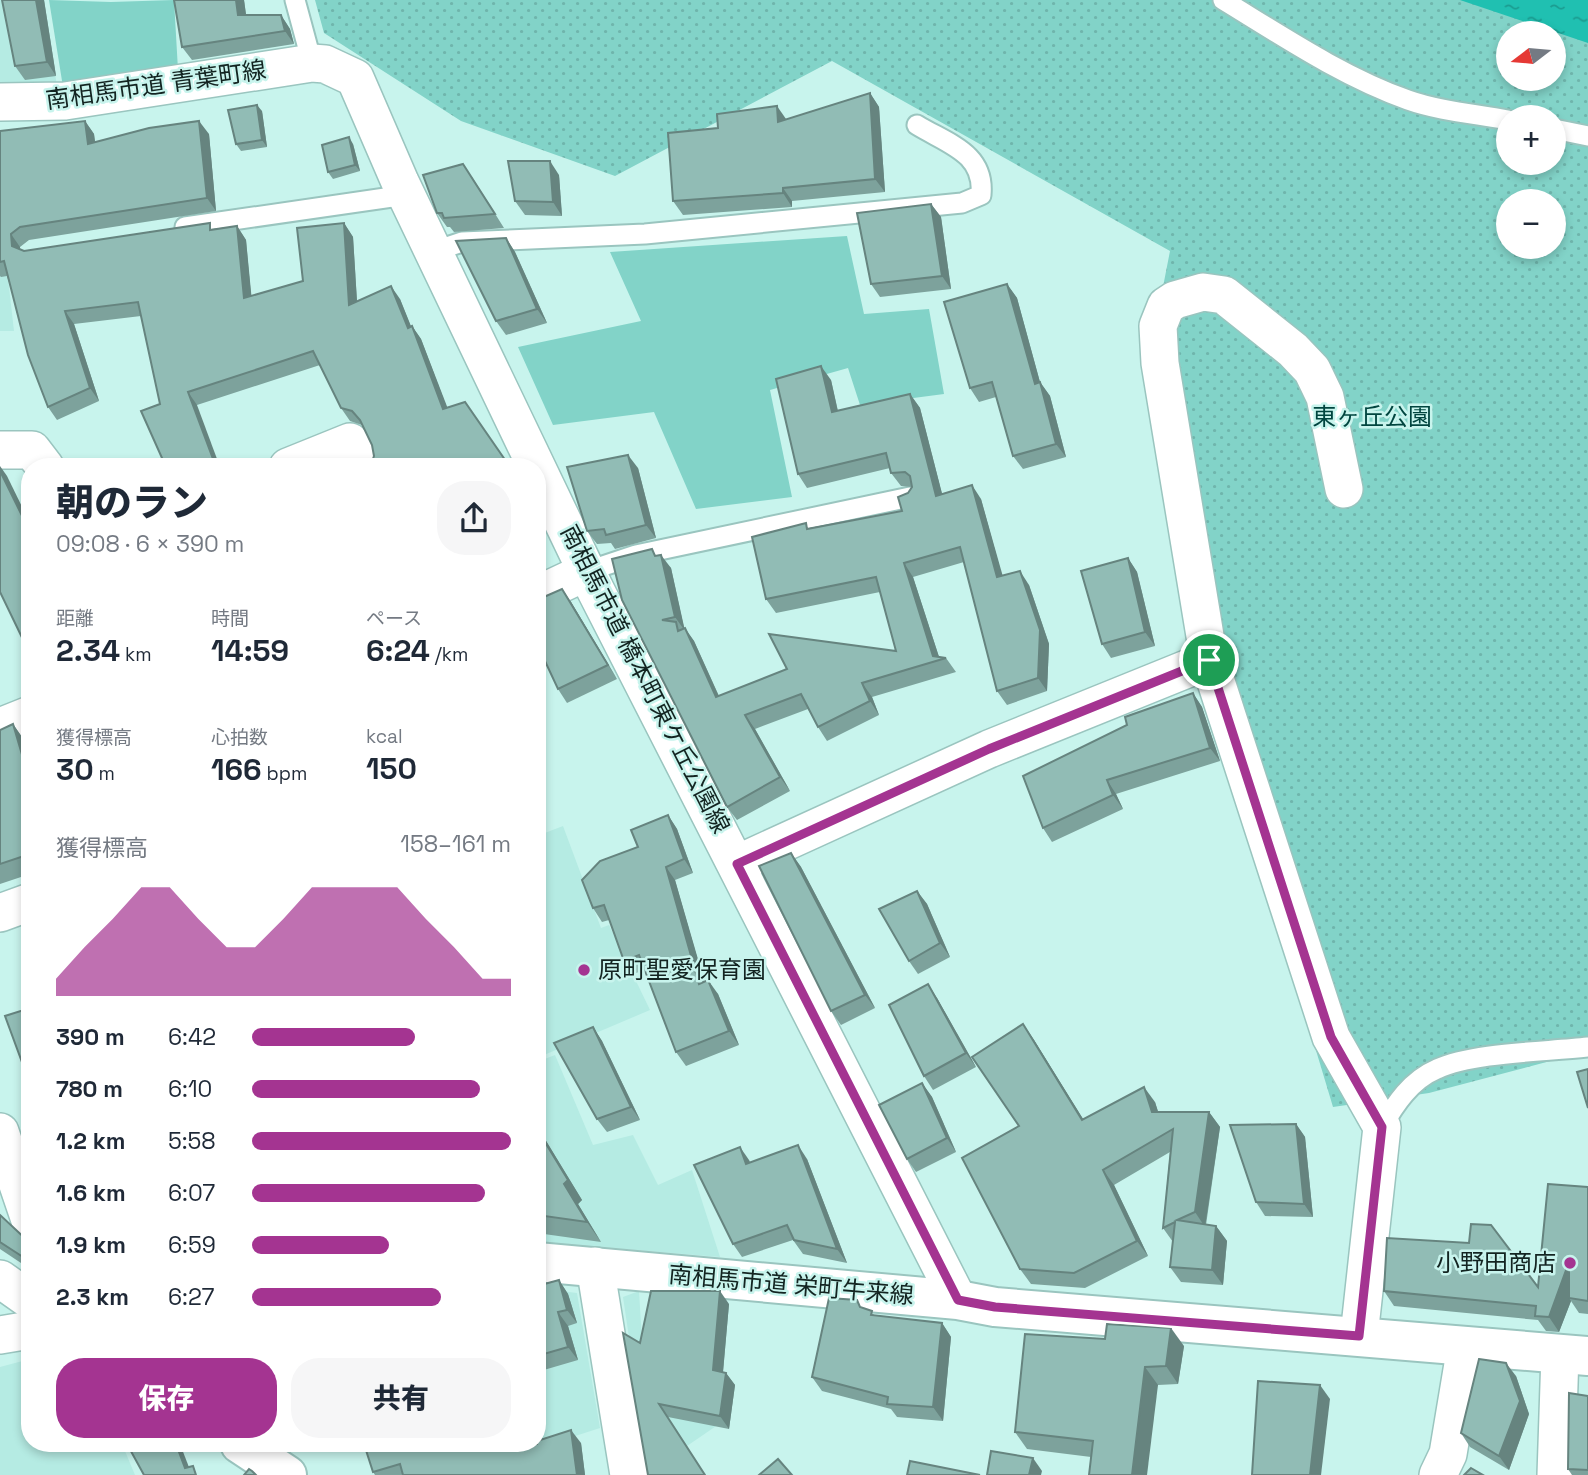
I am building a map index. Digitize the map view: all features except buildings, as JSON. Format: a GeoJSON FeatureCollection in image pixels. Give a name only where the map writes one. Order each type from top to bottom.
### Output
{"type":"FeatureCollection","features":[{"type":"Feature","properties":{"kind":"street","name":"南相馬市道 青葉町線"},"geometry":{"type":"LineString","coordinates":[[0,102],[65,101],[312,64]]}},
{"type":"Feature","properties":{"kind":"street","name":"南相馬市道 橋本町東ケ丘公園線"},"geometry":{"type":"LineString","coordinates":[[312,64],[325,64],[355,78],[406,195],[532,458]]}},
{"type":"Feature","properties":{"kind":"street"},"geometry":{"type":"LineString","coordinates":[[1344,489],[1325,397],[1312,370],[1293,350],[1224,295],[1203,292],[1175,300],[1166,306],[1158,326],[1160,363],[1209,660],[1331,1037],[1382,1127],[1359,1336]]}},
{"type":"Feature","properties":{"kind":"street"},"geometry":{"type":"LineString","coordinates":[[310,458],[350,442],[358,458]]}},
{"type":"Feature","properties":{"kind":"street"},"geometry":{"type":"LineString","coordinates":[[0,450],[32,450],[38,458]]}},
{"type":"Feature","properties":{"kind":"street","name":"南相馬市道 橋本町東ケ丘公園線"},"geometry":{"type":"LineString","coordinates":[[546,486],[958,1300]]}},
{"type":"Feature","properties":{"kind":"street"},"geometry":{"type":"LineString","coordinates":[[546,590],[588,571]]}},
{"type":"Feature","properties":{"kind":"street"},"geometry":{"type":"LineString","coordinates":[[737,864],[989,749],[1209,660]]}},
{"type":"Feature","properties":{"kind":"street"},"geometry":{"type":"LineString","coordinates":[[0,727],[21,719]]}},
{"type":"Feature","properties":{"kind":"street"},"geometry":{"type":"LineString","coordinates":[[0,913],[21,905]]}},
{"type":"Feature","properties":{"kind":"street"},"geometry":{"type":"LineString","coordinates":[[0,1132],[21,1194]]}},
{"type":"Feature","properties":{"kind":"street","name":"南相馬市道 栄町牛来線"},"geometry":{"type":"LineString","coordinates":[[546,1263],[779,1286],[958,1300],[995,1307],[1574,1355]]}},
{"type":"Feature","properties":{"kind":"street"},"geometry":{"type":"LineString","coordinates":[[595,1266],[629,1475]]}},
{"type":"Feature","properties":{"kind":"street"},"geometry":{"type":"LineString","coordinates":[[0,1279],[21,1294]]}},
{"type":"Feature","properties":{"kind":"street"},"geometry":{"type":"LineString","coordinates":[[0,1335],[21,1332]]}},
{"type":"Feature","properties":{"kind":"street"},"geometry":{"type":"LineString","coordinates":[[1438,1475],[1450,1443],[1466,1346]]}},
{"type":"Feature","properties":{"kind":"street"},"geometry":{"type":"LineString","coordinates":[[1556,1475],[1574,1355]]}},
{"type":"Feature","properties":{"kind":"street"},"geometry":{"type":"LineString","coordinates":[[252,1452],[286,1475]]}},
{"type":"Feature","properties":{"kind":"lane"},"geometry":{"type":"LineString","coordinates":[[295,0],[312,64]]}},
{"type":"Feature","properties":{"kind":"lane"},"geometry":{"type":"LineString","coordinates":[[1223,0],[1254,21],[1320,58],[1409,100],[1496,118]]}},
{"type":"Feature","properties":{"kind":"lane"},"geometry":{"type":"LineString","coordinates":[[435,251],[462,242],[645,233],[948,205],[972,200],[981,195],[980,171],[972,158],[917,125]]}},
{"type":"Feature","properties":{"kind":"lane"},"geometry":{"type":"LineString","coordinates":[[1566,131],[1588,136]]}},
{"type":"Feature","properties":{"kind":"lane"},"geometry":{"type":"LineString","coordinates":[[166,230],[406,195]]}},
{"type":"Feature","properties":{"kind":"lane"},"geometry":{"type":"LineString","coordinates":[[588,571],[648,552],[910,498]]}},
{"type":"Feature","properties":{"kind":"lane"},"geometry":{"type":"LineString","coordinates":[[1382,1127],[1396,1103],[1414,1084],[1436,1069],[1467,1060],[1588,1047]]}},
{"type":"Feature","properties":{"kind":"shaded area"},"geometry":{"type":"Polygon","coordinates":[[[0,0],[43,0],[57,86],[0,86],[0,0]]]}},
{"type":"Feature","properties":{"kind":"shaded area"},"geometry":{"type":"Polygon","coordinates":[[[0,208],[14,331],[0,331],[0,208]]]}},
{"type":"Feature","properties":{"kind":"shaded area","name":"原町聖愛保育園"},"geometry":{"type":"Polygon","coordinates":[[[563,826],[601,928],[609,925],[650,1010],[546,1054],[546,833],[563,826]]]}},
{"type":"Feature","properties":{"kind":"shaded area"},"geometry":{"type":"Polygon","coordinates":[[[555,1055],[593,1145],[633,1135],[658,1185],[692,1170],[720,1257],[546,1243],[546,1058],[555,1055]]]}},
{"type":"Feature","properties":{"kind":"shaded area"},"geometry":{"type":"Polygon","coordinates":[[[546,1289],[577,1293],[600,1428],[546,1445],[546,1289]]]}},
{"type":"Feature","properties":{"kind":"shaded area"},"geometry":{"type":"Polygon","coordinates":[[[639,1291],[642,1341],[722,1422],[649,1472],[623,1297],[639,1291]]]}},
{"type":"Feature","properties":{"kind":"shaded area"},"geometry":{"type":"Polygon","coordinates":[[[21,1361],[21,1452],[125,1452],[135,1475],[0,1475],[0,1367],[21,1361]]]}},
{"type":"Feature","properties":{"kind":"green space"},"geometry":{"type":"Polygon","coordinates":[[[49,0],[174,0],[178,70],[63,87],[49,0]]]}},
{"type":"Feature","properties":{"kind":"green space","name":"東ヶ丘公園"},"geometry":{"type":"Polygon","coordinates":[[[315,0],[1588,0],[1588,1051],[1429,1093],[1333,1107],[1239,794],[1145,379],[1170,251],[832,61],[615,176],[461,121],[324,33],[315,0]]]}},
{"type":"Feature","properties":{"kind":"green space"},"geometry":{"type":"Polygon","coordinates":[[[847,236],[864,314],[929,309],[944,394],[860,405],[848,368],[770,390],[792,497],[696,509],[654,412],[553,425],[518,347],[641,321],[610,252],[847,236]]]}},
{"type":"Feature","properties":{"kind":"water"},"geometry":{"type":"Polygon","coordinates":[[[1460,0],[1588,0],[1588,43],[1566,36],[1566,21],[1523,21],[1460,0]]]}},
{"type":"Feature","properties":{"kind":"place","name":"原町聖愛保育園"},"geometry":{"type":"Point","coordinates":[584,970]}},
{"type":"Feature","properties":{"kind":"place","name":"小野田商店"},"geometry":{"type":"Point","coordinates":[1570,1263]}},
{"type":"Feature","properties":{"kind":"route"},"geometry":{"type":"LineString","coordinates":[[1209,660],[1331,1037],[1382,1127],[1359,1336],[995,1307],[958,1300],[737,864],[989,749],[1209,660]]}}]}
